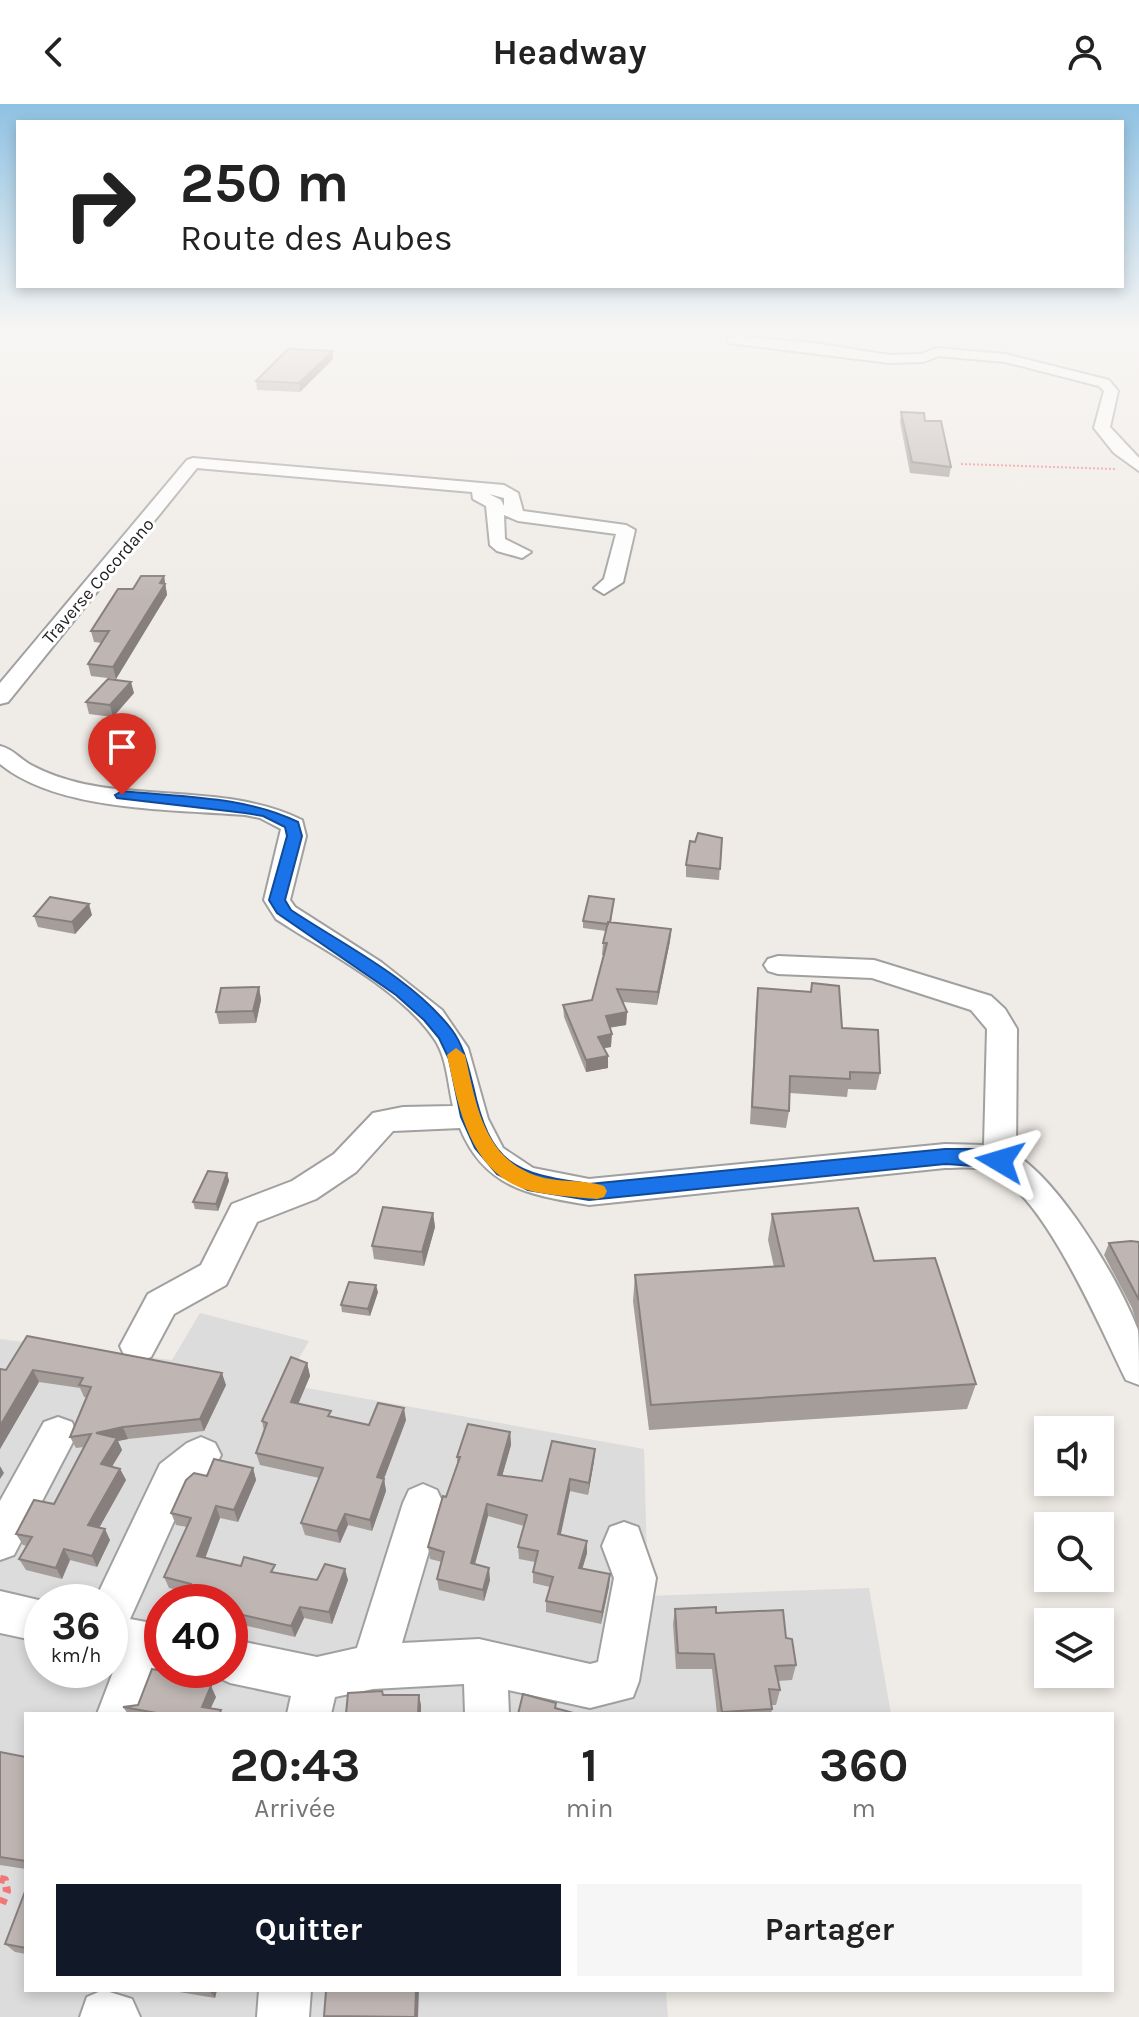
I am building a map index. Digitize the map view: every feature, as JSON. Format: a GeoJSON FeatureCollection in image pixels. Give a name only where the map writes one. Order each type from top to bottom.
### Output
{"type":"FeatureCollection","features":[{"type":"Feature","properties":{"kind":"street"},"geometry":{"type":"LineString","coordinates":[[1102,421],[1102,428],[1132,468]]}},
{"type":"Feature","properties":{"kind":"street","name":"Traverse Cocordano"},"geometry":{"type":"LineString","coordinates":[[0,697],[65,617],[119,558],[193,463],[446,485]]}},
{"type":"Feature","properties":{"kind":"street"},"geometry":{"type":"LineString","coordinates":[[446,485],[486,497],[495,504],[496,541],[503,547],[522,552]]}},
{"type":"Feature","properties":{"kind":"street"},"geometry":{"type":"LineString","coordinates":[[446,485],[504,490],[512,494],[511,512],[518,516],[626,530],[613,582],[604,588]]}},
{"type":"Feature","properties":{"kind":"street"},"geometry":{"type":"LineString","coordinates":[[0,753],[18,769],[58,785],[91,792],[245,808],[267,812],[293,825],[294,836],[277,900],[285,913],[402,991],[447,1036],[458,1059],[470,1117],[481,1143],[504,1169],[535,1184],[589,1192],[945,1156],[1000,1161],[1020,1172],[1050,1206],[1139,1369]]}},
{"type":"Feature","properties":{"kind":"street"},"geometry":{"type":"LineString","coordinates":[[778,965],[874,969],[981,1003],[995,1016],[1002,1029],[1000,1161]]}},
{"type":"Feature","properties":{"kind":"street"},"geometry":{"type":"LineString","coordinates":[[138,1346],[161,1304],[214,1275],[244,1213],[304,1190],[345,1163],[384,1121],[470,1117]]}},
{"type":"Feature","properties":{"kind":"street"},"geometry":{"type":"LineString","coordinates":[[0,1541],[58,1434]]}},
{"type":"Feature","properties":{"kind":"street"},"geometry":{"type":"LineString","coordinates":[[124,1584],[174,1477],[201,1455]]}},
{"type":"Feature","properties":{"kind":"street"},"geometry":{"type":"LineString","coordinates":[[373,1667],[423,1503]]}},
{"type":"Feature","properties":{"kind":"street"},"geometry":{"type":"LineString","coordinates":[[248,1669],[313,1697],[373,1667],[485,1663],[590,1686],[617,1681],[635,1578],[624,1541]]}},
{"type":"Feature","properties":{"kind":"street"},"geometry":{"type":"LineString","coordinates":[[0,1612],[24,1617]]}},
{"type":"Feature","properties":{"kind":"street"},"geometry":{"type":"LineString","coordinates":[[120,1712],[139,1642]]}},
{"type":"Feature","properties":{"kind":"street"},"geometry":{"type":"LineString","coordinates":[[485,1663],[487,1712]]}},
{"type":"Feature","properties":{"kind":"street"},"geometry":{"type":"LineString","coordinates":[[283,2017],[285,1992]]}},
{"type":"Feature","properties":{"kind":"path"},"geometry":{"type":"LineString","coordinates":[[961,464],[1132,468]]}},
{"type":"Feature","properties":{"kind":"path"},"geometry":{"type":"LineString","coordinates":[[0,1879],[5,1880],[7,1891],[0,1909]]}},
{"type":"Feature","properties":{"kind":"shaded area"},"geometry":{"type":"Polygon","coordinates":[[[200,1313],[309,1341],[284,1384],[644,1449],[648,1596],[869,1588],[891,1712],[24,1712],[24,1992],[666,1992],[668,2017],[0,2017],[0,1339],[172,1360],[200,1313]]]}},
{"type":"Feature","properties":{"kind":"building"},"geometry":{"type":"Polygon","coordinates":[[[903,421],[941,421],[951,467],[912,462],[903,421]]]}},
{"type":"Feature","properties":{"kind":"building"},"geometry":{"type":"Polygon","coordinates":[[[141,576],[164,576],[160,583],[165,584],[113,667],[88,664],[109,631],[91,631],[118,589],[133,589],[141,576]]]}},
{"type":"Feature","properties":{"kind":"building"},"geometry":{"type":"Polygon","coordinates":[[[108,679],[131,682],[110,705],[86,702],[108,679]]]}},
{"type":"Feature","properties":{"kind":"building"},"geometry":{"type":"Polygon","coordinates":[[[698,833],[722,838],[720,869],[686,865],[690,841],[695,842],[698,833]]]}},
{"type":"Feature","properties":{"kind":"building"},"geometry":{"type":"Polygon","coordinates":[[[589,896],[614,899],[608,924],[583,921],[589,896]]]}},
{"type":"Feature","properties":{"kind":"building"},"geometry":{"type":"Polygon","coordinates":[[[50,897],[89,904],[72,922],[34,916],[50,897]]]}},
{"type":"Feature","properties":{"kind":"building"},"geometry":{"type":"Polygon","coordinates":[[[608,922],[671,929],[658,992],[617,989],[627,1012],[606,1016],[612,1034],[598,1037],[608,1056],[586,1060],[563,1005],[592,1000],[607,943],[603,943],[608,922]]]}},
{"type":"Feature","properties":{"kind":"building"},"geometry":{"type":"Polygon","coordinates":[[[812,983],[839,986],[842,1028],[878,1030],[880,1073],[850,1072],[850,1079],[790,1076],[789,1111],[752,1107],[758,988],[811,992],[812,983]]]}},
{"type":"Feature","properties":{"kind":"building"},"geometry":{"type":"Polygon","coordinates":[[[259,987],[253,1011],[216,1012],[221,988],[259,987]]]}},
{"type":"Feature","properties":{"kind":"building"},"geometry":{"type":"Polygon","coordinates":[[[208,1171],[227,1173],[216,1204],[193,1202],[208,1171]]]}},
{"type":"Feature","properties":{"kind":"building"},"geometry":{"type":"Polygon","coordinates":[[[383,1207],[433,1213],[422,1252],[372,1246],[383,1207]]]}},
{"type":"Feature","properties":{"kind":"building"},"geometry":{"type":"Polygon","coordinates":[[[858,1208],[874,1261],[935,1258],[976,1384],[651,1405],[635,1275],[784,1266],[772,1214],[858,1208]]]}},
{"type":"Feature","properties":{"kind":"building"},"geometry":{"type":"Polygon","coordinates":[[[1139,1242],[1139,1300],[1109,1243],[1139,1242]]]}},
{"type":"Feature","properties":{"kind":"building"},"geometry":{"type":"Polygon","coordinates":[[[349,1282],[376,1285],[368,1309],[341,1305],[349,1282]]]}},
{"type":"Feature","properties":{"kind":"building"},"geometry":{"type":"Polygon","coordinates":[[[27,1336],[222,1373],[200,1419],[96,1433],[117,1438],[101,1464],[120,1469],[88,1525],[105,1529],[92,1556],[64,1549],[56,1568],[19,1559],[32,1537],[16,1534],[34,1500],[54,1504],[91,1434],[70,1437],[91,1387],[79,1385],[83,1378],[33,1370],[0,1426],[0,1369],[6,1370],[27,1336]]]}},
{"type":"Feature","properties":{"kind":"building"},"geometry":{"type":"Polygon","coordinates":[[[291,1357],[307,1363],[291,1402],[331,1411],[328,1416],[369,1425],[378,1403],[404,1408],[377,1477],[384,1479],[370,1520],[345,1514],[337,1531],[301,1523],[323,1468],[256,1453],[267,1423],[262,1421],[291,1357]]]}},
{"type":"Feature","properties":{"kind":"building"},"geometry":{"type":"Polygon","coordinates":[[[468,1424],[510,1432],[498,1475],[542,1481],[552,1441],[595,1449],[589,1483],[570,1479],[558,1534],[587,1541],[579,1568],[610,1574],[602,1612],[546,1601],[553,1577],[533,1572],[538,1551],[518,1547],[527,1515],[487,1504],[471,1563],[489,1568],[483,1590],[437,1579],[444,1552],[428,1547],[443,1496],[446,1497],[460,1457],[457,1457],[468,1424]]]}},
{"type":"Feature","properties":{"kind":"building"},"geometry":{"type":"Polygon","coordinates":[[[214,1459],[253,1468],[234,1510],[216,1506],[197,1556],[241,1566],[244,1557],[275,1565],[271,1572],[317,1580],[325,1564],[345,1569],[329,1612],[300,1607],[291,1626],[248,1616],[248,1584],[191,1584],[164,1577],[191,1518],[171,1513],[186,1480],[194,1473],[207,1476],[214,1459]]]}},
{"type":"Feature","properties":{"kind":"building"},"geometry":{"type":"Polygon","coordinates":[[[716,1607],[716,1613],[783,1610],[786,1638],[792,1639],[796,1665],[775,1666],[780,1690],[769,1689],[772,1709],[722,1712],[714,1654],[678,1653],[675,1609],[716,1607]]]}},
{"type":"Feature","properties":{"kind":"building"},"geometry":{"type":"Polygon","coordinates":[[[145,1688],[210,1688],[202,1707],[221,1710],[151,1712],[123,1707],[138,1705],[145,1688]]]}},
{"type":"Feature","properties":{"kind":"building"},"geometry":{"type":"Polygon","coordinates":[[[382,1691],[383,1695],[419,1695],[418,1712],[346,1712],[348,1693],[382,1691]]]}},
{"type":"Feature","properties":{"kind":"building"},"geometry":{"type":"Polygon","coordinates":[[[523,1694],[556,1703],[555,1708],[570,1712],[518,1712],[523,1694]]]}},
{"type":"Feature","properties":{"kind":"building"},"geometry":{"type":"Polygon","coordinates":[[[0,1752],[24,1757],[24,1861],[0,1857],[0,1752]]]}},
{"type":"Feature","properties":{"kind":"building"},"geometry":{"type":"Polygon","coordinates":[[[24,1894],[24,1948],[5,1944],[24,1894]]]}},
{"type":"Feature","properties":{"kind":"building"},"geometry":{"type":"Polygon","coordinates":[[[326,1992],[416,1992],[415,2017],[324,2016],[326,1992]]]}},
{"type":"Feature","properties":{"kind":"slow traffic"},"geometry":{"type":"LineString","coordinates":[[456,1055],[470,1117],[481,1143],[504,1169],[535,1184],[597,1191]]}},
{"type":"Feature","properties":{"kind":"route"},"geometry":{"type":"LineString","coordinates":[[122,795],[245,808],[267,812],[293,825],[294,836],[278,887],[277,900],[285,913],[402,991],[430,1016],[447,1036],[458,1059],[470,1117],[481,1143],[504,1169],[535,1184],[589,1192],[945,1156],[1000,1161]]}}]}
